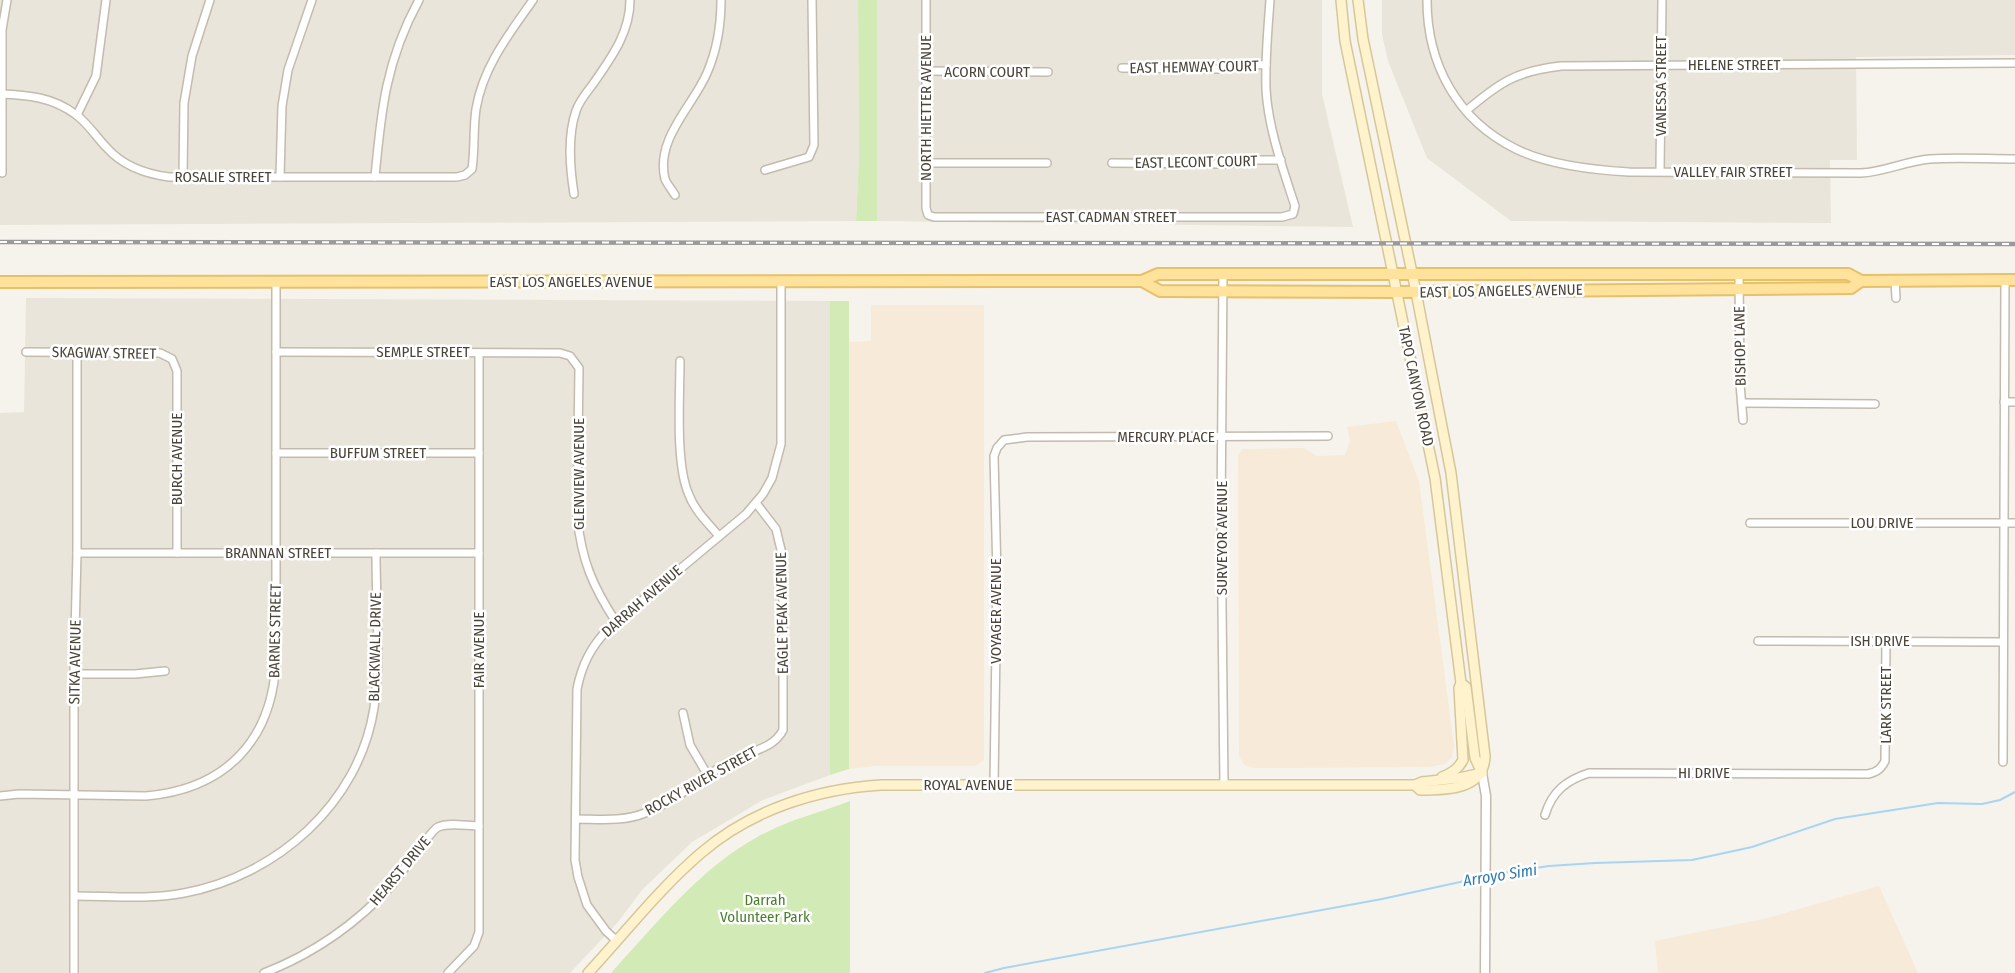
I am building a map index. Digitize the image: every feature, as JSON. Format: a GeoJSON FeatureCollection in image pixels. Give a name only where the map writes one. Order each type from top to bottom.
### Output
{"type":"FeatureCollection","features":[{"type":"Feature","properties":{"kind":"main road","name":"TAPO CANYON ROAD"},"geometry":{"type":"LineString","coordinates":[[1341,0],[1346,41],[1435,478],[1461,683],[1466,687],[1475,758],[1482,773]]}},
{"type":"Feature","properties":{"kind":"main road","name":"TAPO CANYON ROAD"},"geometry":{"type":"LineString","coordinates":[[1358,0],[1365,51],[1416,291],[1451,473],[1485,756],[1482,773]]}},
{"type":"Feature","properties":{"kind":"main road","name":"EAST LOS ANGELES AVENUE"},"geometry":{"type":"LineString","coordinates":[[0,282],[1142,281],[1158,274],[1394,273],[1848,274],[1861,281],[2010,280]]}},
{"type":"Feature","properties":{"kind":"main road","name":"EAST LOS ANGELES AVENUE"},"geometry":{"type":"LineString","coordinates":[[1142,281],[1160,291],[1398,292],[1851,288],[1861,281]]}},
{"type":"Feature","properties":{"kind":"main road"},"geometry":{"type":"LineString","coordinates":[[1431,781],[1452,772],[1460,766],[1463,760],[1459,688],[1461,683]]}},
{"type":"Feature","properties":{"kind":"main road","name":"ROYAL AVENUE"},"geometry":{"type":"LineString","coordinates":[[588,973],[661,891],[702,852],[739,826],[776,808],[826,792],[860,787],[994,785],[1415,785],[1482,773]]}},
{"type":"Feature","properties":{"kind":"main road","name":"ROYAL AVENUE"},"geometry":{"type":"LineString","coordinates":[[1415,785],[1420,790],[1465,785],[1476,780],[1482,773]]}},
{"type":"Feature","properties":{"kind":"street"},"geometry":{"type":"LineString","coordinates":[[2,174],[0,94],[2,30],[7,0]]}},
{"type":"Feature","properties":{"kind":"street"},"geometry":{"type":"LineString","coordinates":[[77,115],[96,76],[106,0]]}},
{"type":"Feature","properties":{"kind":"street"},"geometry":{"type":"LineString","coordinates":[[183,177],[184,103],[192,56],[210,0]]}},
{"type":"Feature","properties":{"kind":"street"},"geometry":{"type":"LineString","coordinates":[[279,177],[282,106],[288,70],[312,0]]}},
{"type":"Feature","properties":{"kind":"street"},"geometry":{"type":"LineString","coordinates":[[375,177],[382,101],[390,68],[401,37],[419,0]]}},
{"type":"Feature","properties":{"kind":"street","name":"ROSALIE STREET"},"geometry":{"type":"LineString","coordinates":[[0,94],[44,98],[62,105],[77,115],[108,149],[127,165],[155,175],[183,177],[457,177],[465,175],[472,169],[474,158],[472,136],[479,92],[490,66],[533,0]]}},
{"type":"Feature","properties":{"kind":"street"},"geometry":{"type":"LineString","coordinates":[[574,194],[571,175],[571,132],[576,110],[620,41],[626,28],[630,0]]}},
{"type":"Feature","properties":{"kind":"street"},"geometry":{"type":"LineString","coordinates":[[675,195],[665,180],[663,159],[669,139],[707,73],[718,35],[721,0]]}},
{"type":"Feature","properties":{"kind":"street"},"geometry":{"type":"LineString","coordinates":[[765,170],[808,157],[814,145],[812,0]]}},
{"type":"Feature","properties":{"kind":"street","name":"NORTH HIETTER AVENUE"},"geometry":{"type":"LineString","coordinates":[[926,0],[926,208],[928,215]]}},
{"type":"Feature","properties":{"kind":"street"},"geometry":{"type":"LineString","coordinates":[[1270,0],[1266,90],[1281,160]]}},
{"type":"Feature","properties":{"kind":"street","name":"VALLEY FAIR STREET"},"geometry":{"type":"LineString","coordinates":[[1427,0],[1428,33],[1432,48],[1448,84],[1466,111],[1497,138],[1535,157],[1595,170],[1861,173],[1931,159],[2015,159]]}},
{"type":"Feature","properties":{"kind":"street","name":"VANESSA STREET"},"geometry":{"type":"LineString","coordinates":[[1660,171],[1662,0]]}},
{"type":"Feature","properties":{"kind":"street","name":"HELENE STREET"},"geometry":{"type":"LineString","coordinates":[[1466,111],[1503,82],[1536,69],[1560,66],[2015,63]]}},
{"type":"Feature","properties":{"kind":"street","name":"EAST HEMWAY COURT"},"geometry":{"type":"LineString","coordinates":[[1122,68],[1218,69],[1249,64],[1266,65]]}},
{"type":"Feature","properties":{"kind":"street","name":"ACORN COURT"},"geometry":{"type":"LineString","coordinates":[[926,71],[1048,72]]}},
{"type":"Feature","properties":{"kind":"street","name":"EAST LECONT COURT"},"geometry":{"type":"LineString","coordinates":[[1112,163],[1226,164],[1252,160],[1281,160]]}},
{"type":"Feature","properties":{"kind":"street","name":"EAST CADMAN STREET"},"geometry":{"type":"LineString","coordinates":[[928,215],[934,217],[1282,217],[1293,214],[1295,206],[1281,160]]}},
{"type":"Feature","properties":{"kind":"street"},"geometry":{"type":"LineString","coordinates":[[927,163],[1047,163]]}},
{"type":"Feature","properties":{"kind":"street","name":"BISHOP LANE"},"geometry":{"type":"LineString","coordinates":[[1739,273],[1743,420]]}},
{"type":"Feature","properties":{"kind":"street","name":"SURVEYOR AVENUE"},"geometry":{"type":"LineString","coordinates":[[1223,274],[1224,785]]}},
{"type":"Feature","properties":{"kind":"street"},"geometry":{"type":"LineString","coordinates":[[2002,762],[2004,402],[2010,280]]}},
{"type":"Feature","properties":{"kind":"street"},"geometry":{"type":"LineString","coordinates":[[1896,281],[1896,298]]}},
{"type":"Feature","properties":{"kind":"street","name":"BARNES STREET"},"geometry":{"type":"LineString","coordinates":[[0,796],[74,794],[146,796],[187,789],[224,769],[240,755],[264,721],[275,680],[276,282]]}},
{"type":"Feature","properties":{"kind":"street","name":"DARRAH AVENUE"},"geometry":{"type":"LineString","coordinates":[[617,941],[606,931],[592,912],[581,892],[575,860],[579,680],[591,649],[616,622],[756,503],[772,478],[781,444],[781,282]]}},
{"type":"Feature","properties":{"kind":"street","name":"SKAGWAY STREET"},"geometry":{"type":"LineString","coordinates":[[26,352],[160,352],[172,359],[176,365]]}},
{"type":"Feature","properties":{"kind":"street","name":"SITKA AVENUE"},"geometry":{"type":"LineString","coordinates":[[74,973],[77,352]]}},
{"type":"Feature","properties":{"kind":"street","name":"SEMPLE STREET"},"geometry":{"type":"LineString","coordinates":[[276,352],[560,353],[570,356]]}},
{"type":"Feature","properties":{"kind":"street","name":"FAIR AVENUE"},"geometry":{"type":"LineString","coordinates":[[448,973],[474,946],[480,932],[479,352]]}},
{"type":"Feature","properties":{"kind":"street","name":"GLENVIEW AVENUE"},"geometry":{"type":"LineString","coordinates":[[570,356],[579,368],[577,517],[579,537],[591,578],[599,596],[616,622]]}},
{"type":"Feature","properties":{"kind":"street"},"geometry":{"type":"LineString","coordinates":[[680,361],[681,458],[684,479],[689,495],[698,511],[719,536]]}},
{"type":"Feature","properties":{"kind":"street","name":"BURCH AVENUE"},"geometry":{"type":"LineString","coordinates":[[176,365],[177,554]]}},
{"type":"Feature","properties":{"kind":"street"},"geometry":{"type":"LineString","coordinates":[[2004,402],[2015,402]]}},
{"type":"Feature","properties":{"kind":"street"},"geometry":{"type":"LineString","coordinates":[[1742,403],[1875,404]]}},
{"type":"Feature","properties":{"kind":"street","name":"MERCURY PLACE"},"geometry":{"type":"LineString","coordinates":[[1004,440],[1027,437],[1328,436]]}},
{"type":"Feature","properties":{"kind":"street","name":"VOYAGER AVENUE"},"geometry":{"type":"LineString","coordinates":[[994,785],[997,575],[994,456],[1004,440]]}},
{"type":"Feature","properties":{"kind":"street","name":"BUFFUM STREET"},"geometry":{"type":"LineString","coordinates":[[276,453],[479,453]]}},
{"type":"Feature","properties":{"kind":"street","name":"EAGLE PEAK AVENUE"},"geometry":{"type":"LineString","coordinates":[[756,503],[776,529],[783,558],[783,730]]}},
{"type":"Feature","properties":{"kind":"street","name":"LOU DRIVE"},"geometry":{"type":"LineString","coordinates":[[1750,523],[2015,523]]}},
{"type":"Feature","properties":{"kind":"street","name":"BRANNAN STREET"},"geometry":{"type":"LineString","coordinates":[[77,554],[479,554]]}},
{"type":"Feature","properties":{"kind":"street","name":"BLACKWALL DRIVE"},"geometry":{"type":"LineString","coordinates":[[75,896],[152,896],[182,894],[211,887],[265,864],[289,847],[329,807],[357,762],[367,737],[373,711],[377,684],[376,554]]}},
{"type":"Feature","properties":{"kind":"street","name":"ISH DRIVE"},"geometry":{"type":"LineString","coordinates":[[1758,641],[2002,642]]}},
{"type":"Feature","properties":{"kind":"street","name":"LARK STREET"},"geometry":{"type":"LineString","coordinates":[[1882,768],[1886,748],[1886,641]]}},
{"type":"Feature","properties":{"kind":"street"},"geometry":{"type":"LineString","coordinates":[[74,674],[135,674],[165,671]]}},
{"type":"Feature","properties":{"kind":"street"},"geometry":{"type":"LineString","coordinates":[[683,713],[690,745],[707,774]]}},
{"type":"Feature","properties":{"kind":"street","name":"ROCKY RIVER STREET"},"geometry":{"type":"LineString","coordinates":[[576,819],[621,819],[644,814],[662,805],[707,774],[773,743],[783,730]]}},
{"type":"Feature","properties":{"kind":"street","name":"HI DRIVE"},"geometry":{"type":"LineString","coordinates":[[1545,815],[1548,804],[1562,786],[1573,778],[1589,773],[1868,774],[1876,773],[1882,768]]}},
{"type":"Feature","properties":{"kind":"street","name":"TAPO CANYON ROAD"},"geometry":{"type":"LineString","coordinates":[[1482,773],[1486,796],[1485,973]]}},
{"type":"Feature","properties":{"kind":"street","name":"HEARST DRIVE"},"geometry":{"type":"LineString","coordinates":[[264,973],[316,948],[358,918],[393,883],[434,830],[445,825],[479,825]]}},
{"type":"Feature","properties":{"kind":"shaded area"},"geometry":{"type":"Polygon","coordinates":[[[0,0],[858,0],[859,158],[856,221],[0,225],[0,0]]]}},
{"type":"Feature","properties":{"kind":"shaded area"},"geometry":{"type":"Polygon","coordinates":[[[877,0],[1322,0],[1322,94],[1353,227],[877,221],[877,0]]]}},
{"type":"Feature","properties":{"kind":"shaded area"},"geometry":{"type":"Polygon","coordinates":[[[1382,0],[2015,0],[2015,55],[1856,57],[1857,160],[1830,160],[1831,223],[1511,221],[1427,158],[1388,61],[1382,34],[1382,0]]]}},
{"type":"Feature","properties":{"kind":"shaded area"},"geometry":{"type":"Polygon","coordinates":[[[26,298],[830,301],[830,775],[763,800],[692,842],[642,890],[618,922],[570,973],[0,973],[0,413],[24,412],[26,298]]]}},
{"type":"Feature","properties":{"kind":"shaded area"},"geometry":{"type":"Polygon","coordinates":[[[871,305],[984,305],[984,760],[975,766],[876,766],[849,769],[849,342],[871,341],[871,305]]]}},
{"type":"Feature","properties":{"kind":"shaded area"},"geometry":{"type":"Polygon","coordinates":[[[1396,421],[1419,481],[1454,746],[1452,757],[1445,764],[1429,767],[1254,768],[1244,765],[1239,756],[1238,456],[1242,449],[1304,448],[1317,456],[1345,455],[1350,441],[1347,427],[1396,421]]]}},
{"type":"Feature","properties":{"kind":"shaded area"},"geometry":{"type":"Polygon","coordinates":[[[1879,886],[1918,973],[1658,973],[1655,941],[1768,918],[1879,886]]]}},
{"type":"Feature","properties":{"kind":"green space"},"geometry":{"type":"Polygon","coordinates":[[[858,0],[877,0],[877,221],[856,221],[859,158],[858,0]]]}},
{"type":"Feature","properties":{"kind":"green space"},"geometry":{"type":"Polygon","coordinates":[[[830,301],[849,301],[849,769],[830,775],[830,301]]]}},
{"type":"Feature","properties":{"kind":"green space","name":"Darrah Volunteer Park"},"geometry":{"type":"Polygon","coordinates":[[[850,801],[850,973],[611,973],[680,898],[737,849],[781,825],[850,801]]]}},
{"type":"Feature","properties":{"kind":"waterway","name":"Arroyo Simi"},"geometry":{"type":"LineString","coordinates":[[1488,875],[1549,866],[1692,860],[1752,847],[1835,819],[1938,803],[1982,804],[2000,800],[2015,792]]}},
{"type":"Feature","properties":{"kind":"waterway","name":"Arroyo Simi"},"geometry":{"type":"LineString","coordinates":[[985,973],[1382,899],[1483,877]]}},
{"type":"Feature","properties":{"kind":"railway"},"geometry":{"type":"LineString","coordinates":[[0,242],[2015,244]]}}]}
